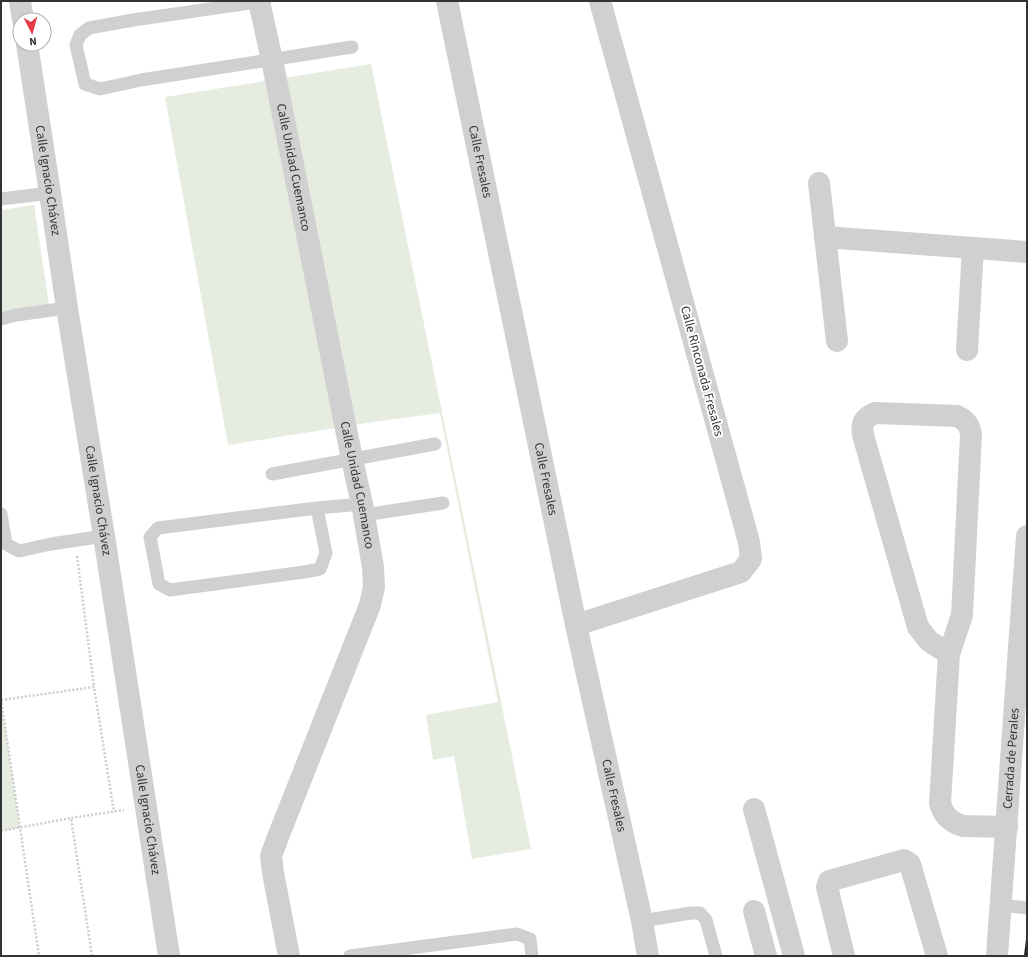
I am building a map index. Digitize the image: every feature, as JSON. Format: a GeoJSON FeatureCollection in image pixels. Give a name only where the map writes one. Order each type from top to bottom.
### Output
{"type":"FeatureCollection","features":[{"type":"Feature","properties":{"kind":"street"},"geometry":{"type":"LineString","coordinates":[[20,1],[22,12]]}},
{"type":"Feature","properties":{"kind":"street","name":"Calle Unidad Cuemanco"},"geometry":{"type":"LineString","coordinates":[[261,1],[363,509],[373,567],[374,588],[370,605],[278,837],[272,856],[273,873],[289,956]]}},
{"type":"Feature","properties":{"kind":"street","name":"Calle Fresales"},"geometry":{"type":"LineString","coordinates":[[447,1],[576,625],[642,921],[648,956]]}},
{"type":"Feature","properties":{"kind":"street","name":"Calle Rinconada Fresales"},"geometry":{"type":"LineString","coordinates":[[576,625],[741,572],[751,559],[749,542],[600,1]]}},
{"type":"Feature","properties":{"kind":"street","name":"Calle Ignacio Chávez"},"geometry":{"type":"LineString","coordinates":[[28,52],[169,956]]}},
{"type":"Feature","properties":{"kind":"street"},"geometry":{"type":"LineString","coordinates":[[819,183],[837,341]]}},
{"type":"Feature","properties":{"kind":"street"},"geometry":{"type":"LineString","coordinates":[[825,237],[1027,252]]}},
{"type":"Feature","properties":{"kind":"street"},"geometry":{"type":"LineString","coordinates":[[967,350],[973,248]]}},
{"type":"Feature","properties":{"kind":"street"},"geometry":{"type":"LineString","coordinates":[[949,654],[929,641],[918,627],[863,435],[862,428],[864,421],[875,413],[957,416],[962,418],[970,428],[971,435],[962,615],[949,654],[940,803],[945,815],[956,824],[962,826],[1006,827]]}},
{"type":"Feature","properties":{"kind":"street","name":"Cerrada de Perales"},"geometry":{"type":"LineString","coordinates":[[997,956],[1027,536]]}},
{"type":"Feature","properties":{"kind":"street"},"geometry":{"type":"LineString","coordinates":[[754,808],[794,956]]}},
{"type":"Feature","properties":{"kind":"street"},"geometry":{"type":"LineString","coordinates":[[844,956],[827,887],[830,881],[904,860],[910,864],[937,956]]}},
{"type":"Feature","properties":{"kind":"street"},"geometry":{"type":"LineString","coordinates":[[754,912],[766,956]]}},
{"type":"Feature","properties":{"kind":"lane"},"geometry":{"type":"LineString","coordinates":[[261,1],[89,28],[80,35],[76,45],[86,84],[100,89],[141,80],[352,47]]}},
{"type":"Feature","properties":{"kind":"lane"},"geometry":{"type":"LineString","coordinates":[[1,199],[50,193]]}},
{"type":"Feature","properties":{"kind":"lane"},"geometry":{"type":"LineString","coordinates":[[1,319],[67,308]]}},
{"type":"Feature","properties":{"kind":"lane"},"geometry":{"type":"LineString","coordinates":[[272,474],[435,444]]}},
{"type":"Feature","properties":{"kind":"lane"},"geometry":{"type":"LineString","coordinates":[[317,508],[326,553],[320,569],[170,590],[159,584],[150,537],[158,528],[317,508],[363,509],[443,503]]}},
{"type":"Feature","properties":{"kind":"lane"},"geometry":{"type":"LineString","coordinates":[[1,514],[6,544],[19,551],[51,544],[104,536]]}},
{"type":"Feature","properties":{"kind":"lane"},"geometry":{"type":"LineString","coordinates":[[1001,905],[1027,908]]}},
{"type":"Feature","properties":{"kind":"lane"},"geometry":{"type":"LineString","coordinates":[[642,921],[691,913],[700,913],[706,920],[716,956]]}},
{"type":"Feature","properties":{"kind":"lane"},"geometry":{"type":"LineString","coordinates":[[350,956],[517,934],[530,939],[532,956]]}},
{"type":"Feature","properties":{"kind":"path"},"geometry":{"type":"LineString","coordinates":[[77,554],[94,687],[114,812]]}},
{"type":"Feature","properties":{"kind":"path"},"geometry":{"type":"LineString","coordinates":[[39,956],[1,700],[94,687]]}},
{"type":"Feature","properties":{"kind":"path"},"geometry":{"type":"LineString","coordinates":[[1,831],[71,818],[146,807]]}},
{"type":"Feature","properties":{"kind":"path"},"geometry":{"type":"LineString","coordinates":[[71,818],[92,956]]}},
{"type":"Feature","properties":{"kind":"shaded area"},"geometry":{"type":"Polygon","coordinates":[[[371,64],[531,849],[472,859],[454,756],[433,760],[426,715],[498,702],[440,413],[228,445],[165,97],[371,64]]]}},
{"type":"Feature","properties":{"kind":"shaded area"},"geometry":{"type":"Polygon","coordinates":[[[34,205],[49,305],[1,312],[1,210],[34,205]]]}},
{"type":"Feature","properties":{"kind":"shaded area"},"geometry":{"type":"Polygon","coordinates":[[[1,700],[20,828],[1,831],[1,700]]]}},
{"type":"Feature","properties":{"kind":"building"},"geometry":{"type":"Polygon","coordinates":[[[1026,939],[1027,956],[1024,956],[1026,939]]]}}]}
